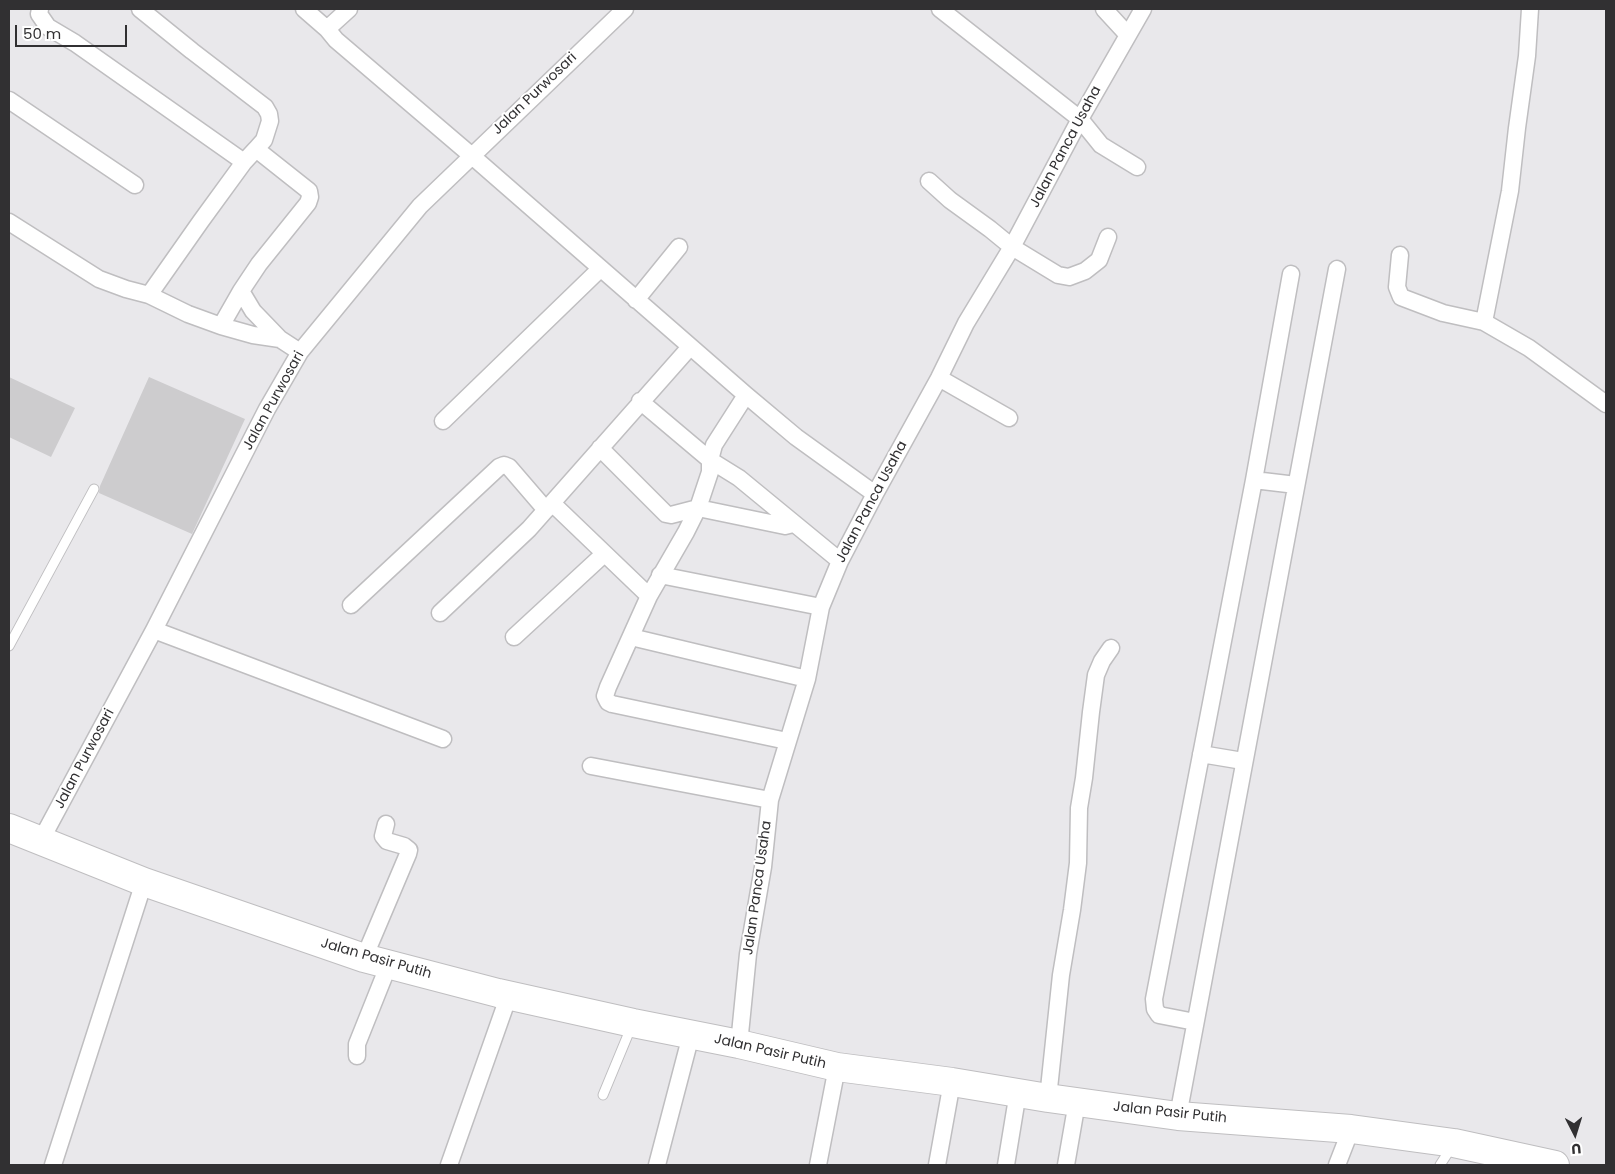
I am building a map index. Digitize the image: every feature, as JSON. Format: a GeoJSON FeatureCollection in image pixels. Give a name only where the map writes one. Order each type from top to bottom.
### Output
{"type":"FeatureCollection","features":[{"type":"Feature","properties":{"kind":"highway","name":"Jalan Pasir Putih"},"geometry":{"type":"LineString","coordinates":[[9,828],[144,882],[376,961],[509,995],[633,1023],[740,1044],[837,1067],[952,1082],[1048,1098],[1178,1116],[1351,1129],[1447,1154],[1555,1165]]}},
{"type":"Feature","properties":{"kind":"street"},"geometry":{"type":"LineString","coordinates":[[40,9],[39,14],[43,22],[48,26],[244,162]]}},
{"type":"Feature","properties":{"kind":"street"},"geometry":{"type":"LineString","coordinates":[[140,9],[265,107],[270,121],[264,140],[244,162],[149,296]]}},
{"type":"Feature","properties":{"kind":"street"},"geometry":{"type":"LineString","coordinates":[[304,9],[327,29],[336,40],[746,395],[796,437],[875,494]]}},
{"type":"Feature","properties":{"kind":"street"},"geometry":{"type":"LineString","coordinates":[[327,29],[349,9]]}},
{"type":"Feature","properties":{"kind":"street","name":"Jalan Purwosari"},"geometry":{"type":"LineString","coordinates":[[40,842],[154,630],[267,409],[300,352],[420,206],[625,9]]}},
{"type":"Feature","properties":{"kind":"street"},"geometry":{"type":"LineString","coordinates":[[940,9],[1080,119],[1101,145],[1137,167]]}},
{"type":"Feature","properties":{"kind":"street"},"geometry":{"type":"LineString","coordinates":[[1104,9],[1127,34]]}},
{"type":"Feature","properties":{"kind":"street","name":"Jalan Panca Usaha"},"geometry":{"type":"LineString","coordinates":[[740,1044],[748,954],[763,867],[770,800],[807,679],[821,607],[840,561],[939,378],[966,323],[1012,247],[1080,119],[1143,9]]}},
{"type":"Feature","properties":{"kind":"street"},"geometry":{"type":"LineString","coordinates":[[1484,322],[1510,191],[1516,128],[1527,56],[1530,9]]}},
{"type":"Feature","properties":{"kind":"street"},"geometry":{"type":"LineString","coordinates":[[9,100],[135,185]]}},
{"type":"Feature","properties":{"kind":"street"},"geometry":{"type":"LineString","coordinates":[[221,326],[258,264],[308,203],[310,197],[309,191],[256,149]]}},
{"type":"Feature","properties":{"kind":"street"},"geometry":{"type":"LineString","coordinates":[[929,181],[950,200],[1012,247],[1058,275],[1069,277],[1085,271],[1098,260],[1108,237]]}},
{"type":"Feature","properties":{"kind":"street"},"geometry":{"type":"LineString","coordinates":[[9,222],[100,279],[126,290],[149,296],[188,314],[221,326],[253,335],[280,339]]}},
{"type":"Feature","properties":{"kind":"street"},"geometry":{"type":"LineString","coordinates":[[636,300],[679,247]]}},
{"type":"Feature","properties":{"kind":"street"},"geometry":{"type":"LineString","coordinates":[[1400,255],[1397,288],[1401,297],[1443,313],[1484,322],[1529,348],[1606,404]]}},
{"type":"Feature","properties":{"kind":"street"},"geometry":{"type":"LineString","coordinates":[[443,421],[600,269]]}},
{"type":"Feature","properties":{"kind":"street"},"geometry":{"type":"LineString","coordinates":[[1178,1116],[1243,761],[1337,269]]}},
{"type":"Feature","properties":{"kind":"street"},"geometry":{"type":"LineString","coordinates":[[1195,1022],[1159,1015],[1155,1009],[1154,999],[1254,480],[1290,274]]}},
{"type":"Feature","properties":{"kind":"street"},"geometry":{"type":"LineString","coordinates":[[241,291],[253,311],[280,339],[300,352]]}},
{"type":"Feature","properties":{"kind":"street"},"geometry":{"type":"LineString","coordinates":[[440,613],[529,529],[690,346]]}},
{"type":"Feature","properties":{"kind":"street"},"geometry":{"type":"LineString","coordinates":[[939,378],[1009,418]]}},
{"type":"Feature","properties":{"kind":"street"},"geometry":{"type":"LineString","coordinates":[[746,395],[714,445],[710,460],[710,472],[698,508],[649,596],[605,696],[608,702],[787,741]]}},
{"type":"Feature","properties":{"kind":"street"},"geometry":{"type":"LineString","coordinates":[[640,401],[710,460],[739,478],[840,561]]}},
{"type":"Feature","properties":{"kind":"street"},"geometry":{"type":"LineString","coordinates":[[600,448],[666,514],[671,515],[698,508],[784,526],[793,524]]}},
{"type":"Feature","properties":{"kind":"street"},"geometry":{"type":"LineString","coordinates":[[351,605],[499,467],[504,466],[509,467],[549,507],[649,596]]}},
{"type":"Feature","properties":{"kind":"street"},"geometry":{"type":"LineString","coordinates":[[1254,480],[1296,485]]}},
{"type":"Feature","properties":{"kind":"street"},"geometry":{"type":"LineString","coordinates":[[746,519],[760,496]]}},
{"type":"Feature","properties":{"kind":"street"},"geometry":{"type":"LineString","coordinates":[[514,637],[604,554]]}},
{"type":"Feature","properties":{"kind":"street"},"geometry":{"type":"LineString","coordinates":[[660,574],[821,607]]}},
{"type":"Feature","properties":{"kind":"street"},"geometry":{"type":"LineString","coordinates":[[154,630],[443,739]]}},
{"type":"Feature","properties":{"kind":"street"},"geometry":{"type":"LineString","coordinates":[[631,637],[807,679]]}},
{"type":"Feature","properties":{"kind":"street"},"geometry":{"type":"LineString","coordinates":[[1048,1098],[1061,975],[1072,910],[1078,855],[1079,808],[1096,676],[1102,661],[1111,648]]}},
{"type":"Feature","properties":{"kind":"street"},"geometry":{"type":"LineString","coordinates":[[1201,754],[1243,761]]}},
{"type":"Feature","properties":{"kind":"street"},"geometry":{"type":"LineString","coordinates":[[591,766],[770,800]]}},
{"type":"Feature","properties":{"kind":"street"},"geometry":{"type":"LineString","coordinates":[[357,1056],[376,961],[409,850],[404,846],[387,841],[383,836],[386,824]]}},
{"type":"Feature","properties":{"kind":"street"},"geometry":{"type":"LineString","coordinates":[[53,1165],[144,882]]}},
{"type":"Feature","properties":{"kind":"street"},"geometry":{"type":"LineString","coordinates":[[449,1165],[509,995]]}},
{"type":"Feature","properties":{"kind":"street"},"geometry":{"type":"LineString","coordinates":[[657,1165],[691,1035]]}},
{"type":"Feature","properties":{"kind":"street"},"geometry":{"type":"LineString","coordinates":[[818,1165],[837,1067]]}},
{"type":"Feature","properties":{"kind":"street"},"geometry":{"type":"LineString","coordinates":[[937,1165],[952,1082]]}},
{"type":"Feature","properties":{"kind":"street"},"geometry":{"type":"LineString","coordinates":[[1006,1165],[1018,1092]]}},
{"type":"Feature","properties":{"kind":"street"},"geometry":{"type":"LineString","coordinates":[[1066,1165],[1077,1102]]}},
{"type":"Feature","properties":{"kind":"street"},"geometry":{"type":"LineString","coordinates":[[1337,1165],[1351,1129]]}},
{"type":"Feature","properties":{"kind":"lane"},"geometry":{"type":"LineString","coordinates":[[9,646],[94,489]]}},
{"type":"Feature","properties":{"kind":"lane"},"geometry":{"type":"LineString","coordinates":[[603,1095],[633,1023]]}},
{"type":"Feature","properties":{"kind":"building"},"geometry":{"type":"Polygon","coordinates":[[[9,377],[75,408],[51,457],[9,437],[9,377]]]}},
{"type":"Feature","properties":{"kind":"building"},"geometry":{"type":"Polygon","coordinates":[[[149,377],[245,419],[192,534],[99,493],[100,486],[149,377]]]}}]}
